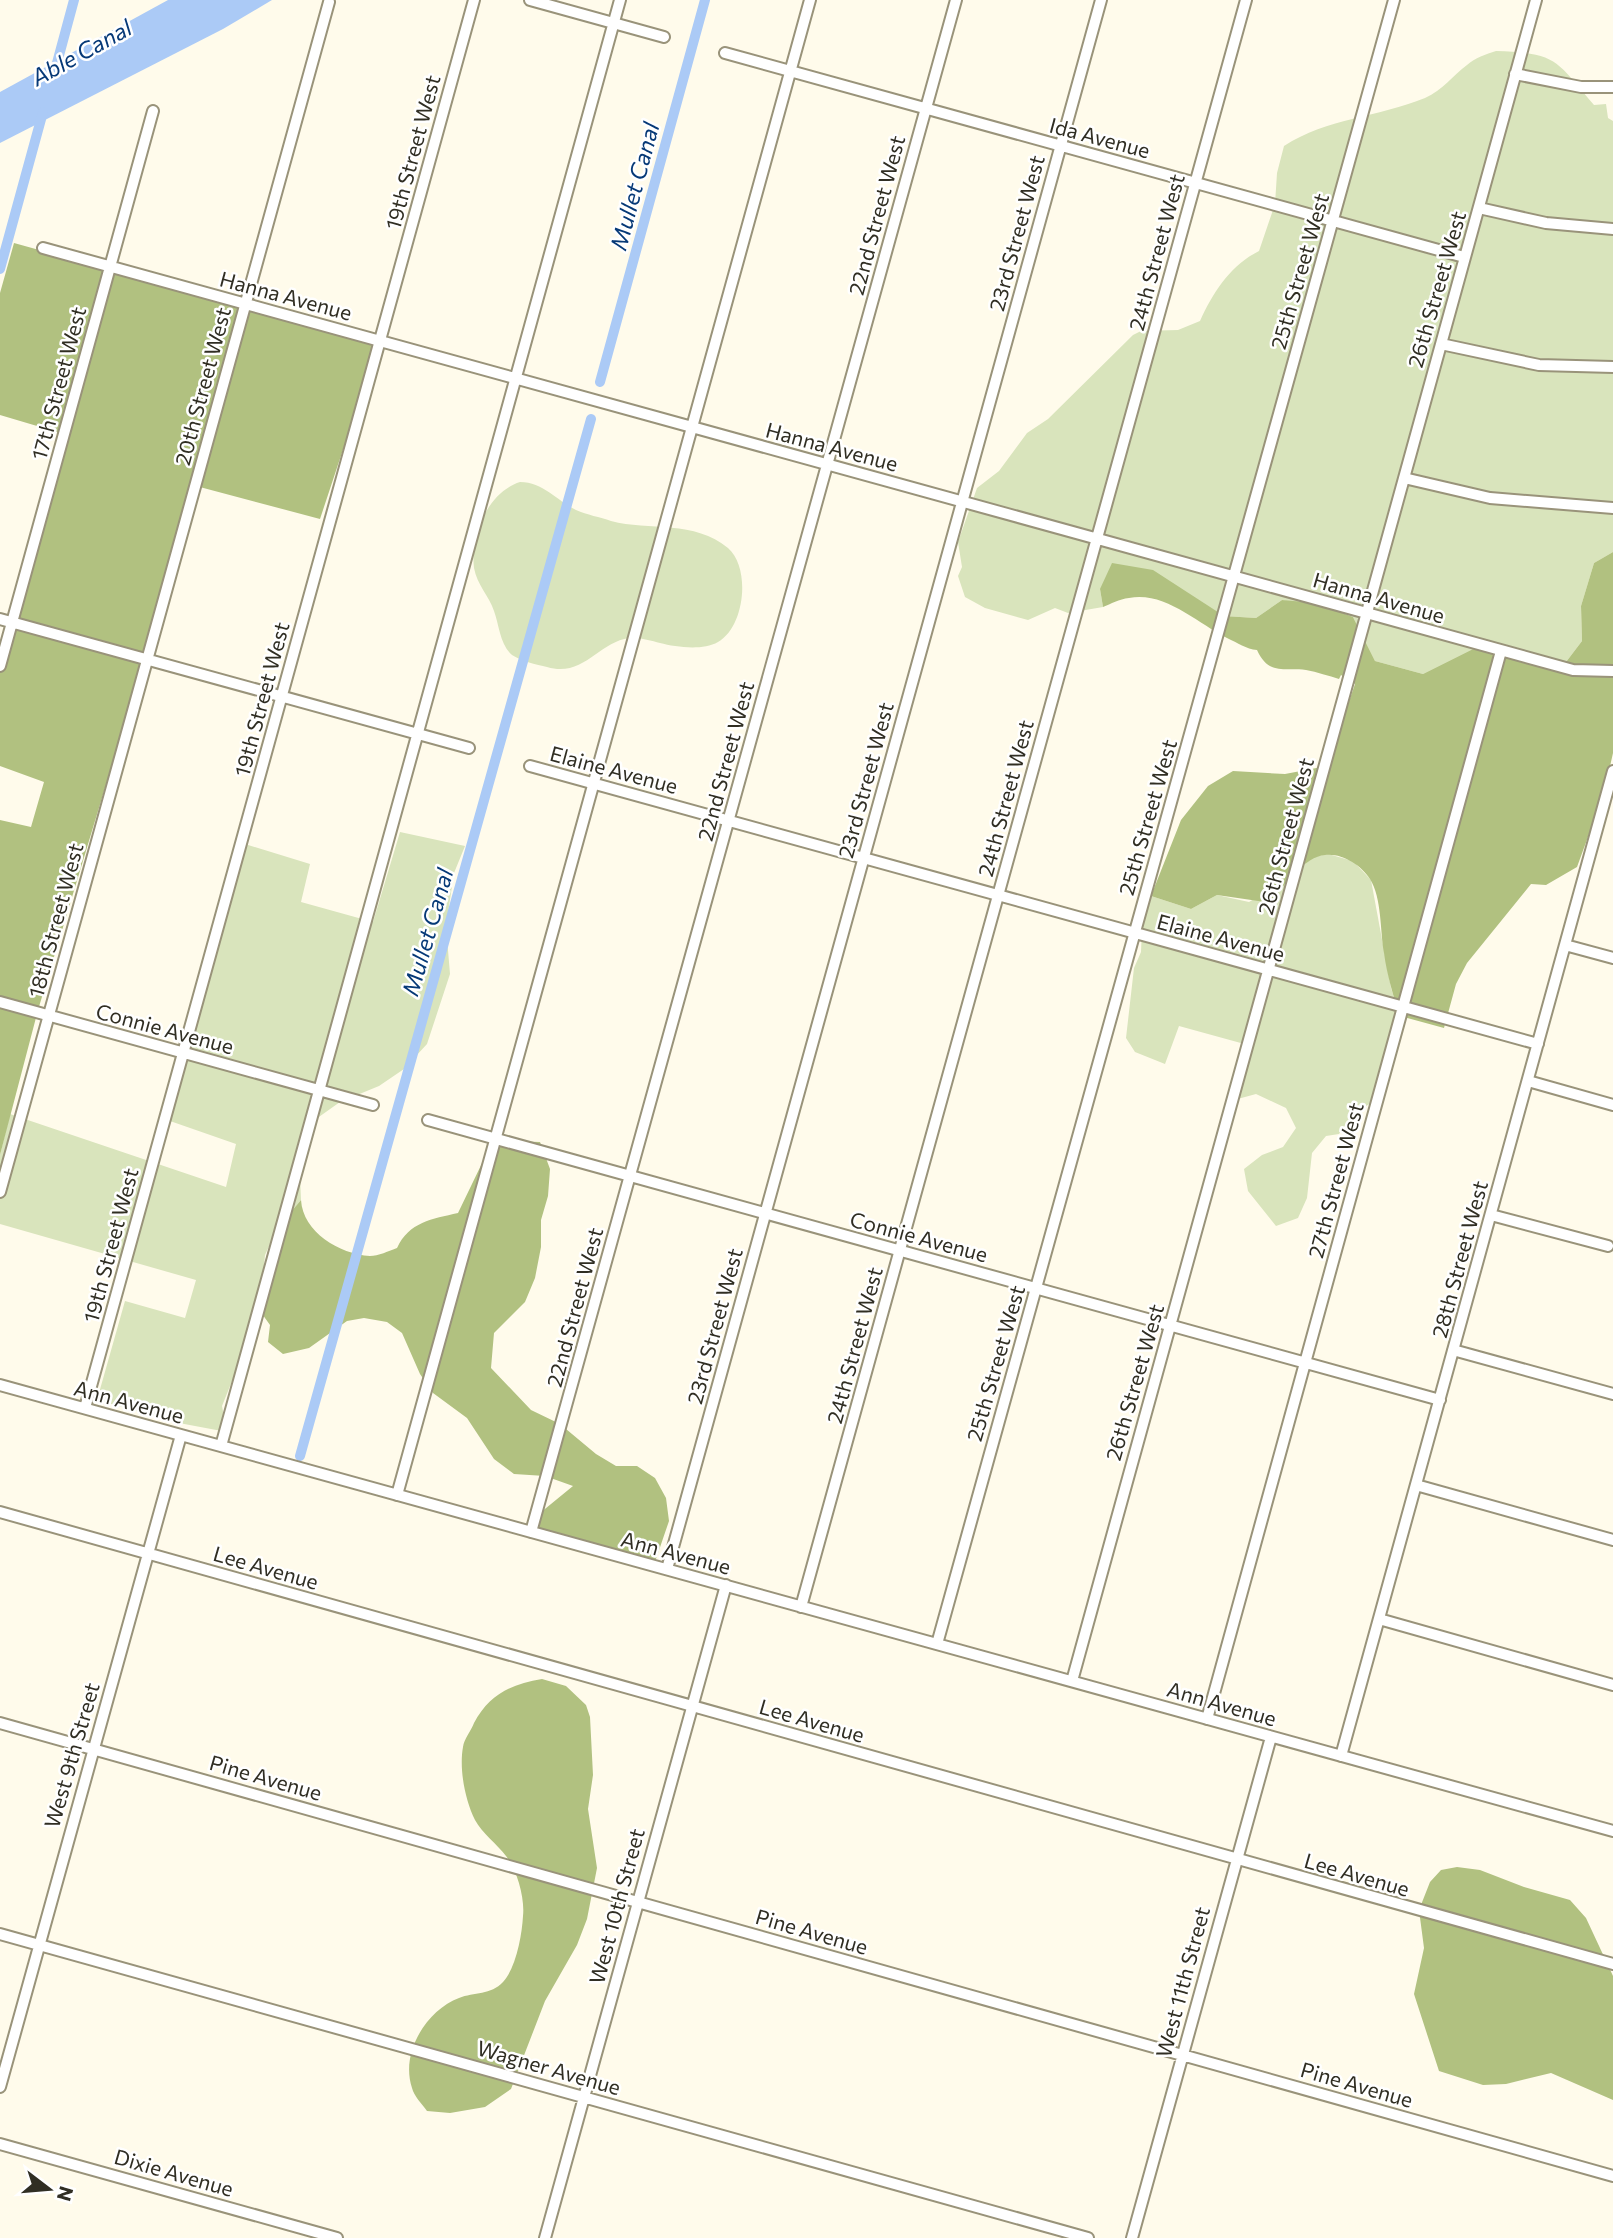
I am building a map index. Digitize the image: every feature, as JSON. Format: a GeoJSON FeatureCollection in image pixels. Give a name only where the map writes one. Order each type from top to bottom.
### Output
{"type":"FeatureCollection","features":[{"type":"Feature","properties":{"kind":"street","name":"19th Street West"},"geometry":{"type":"LineString","coordinates":[[85,1408],[474,0]]}},
{"type":"Feature","properties":{"kind":"street"},"geometry":{"type":"LineString","coordinates":[[530,0],[664,37]]}},
{"type":"Feature","properties":{"kind":"street"},"geometry":{"type":"LineString","coordinates":[[221,1446],[620,0]]}},
{"type":"Feature","properties":{"kind":"street"},"geometry":{"type":"LineString","coordinates":[[397,1495],[810,0]]}},
{"type":"Feature","properties":{"kind":"street","name":"22nd Street West"},"geometry":{"type":"LineString","coordinates":[[531,1532],[956,0]]}},
{"type":"Feature","properties":{"kind":"street","name":"23rd Street West"},"geometry":{"type":"LineString","coordinates":[[667,1569],[1101,0]]}},
{"type":"Feature","properties":{"kind":"street","name":"24th Street West"},"geometry":{"type":"LineString","coordinates":[[801,1607],[1246,0]]}},
{"type":"Feature","properties":{"kind":"street","name":"25th Street West"},"geometry":{"type":"LineString","coordinates":[[937,1644],[1394,0]]}},
{"type":"Feature","properties":{"kind":"street","name":"26th Street West"},"geometry":{"type":"LineString","coordinates":[[1072,1681],[1535,0]]}},
{"type":"Feature","properties":{"kind":"street","name":"20th Street West"},"geometry":{"type":"LineString","coordinates":[[146,659],[329,2]]}},
{"type":"Feature","properties":{"kind":"street","name":"Ida Avenue"},"geometry":{"type":"LineString","coordinates":[[725,53],[1464,257]]}},
{"type":"Feature","properties":{"kind":"street"},"geometry":{"type":"LineString","coordinates":[[1515,74],[1581,87],[1613,87]]}},
{"type":"Feature","properties":{"kind":"street","name":"17th Street West"},"geometry":{"type":"LineString","coordinates":[[0,666],[153,111]]}},
{"type":"Feature","properties":{"kind":"street"},"geometry":{"type":"LineString","coordinates":[[1479,208],[1546,223],[1613,229]]}},
{"type":"Feature","properties":{"kind":"street","name":"Hanna Avenue"},"geometry":{"type":"LineString","coordinates":[[43,248],[1501,651],[1585,673],[1613,671]]}},
{"type":"Feature","properties":{"kind":"street"},"geometry":{"type":"LineString","coordinates":[[1441,344],[1539,365],[1613,367]]}},
{"type":"Feature","properties":{"kind":"street"},"geometry":{"type":"LineString","coordinates":[[1404,478],[1490,498],[1613,508]]}},
{"type":"Feature","properties":{"kind":"street"},"geometry":{"type":"LineString","coordinates":[[0,619],[469,748]]}},
{"type":"Feature","properties":{"kind":"street","name":"27th Street West"},"geometry":{"type":"LineString","coordinates":[[1207,1719],[1501,651]]}},
{"type":"Feature","properties":{"kind":"street","name":"18th Street West"},"geometry":{"type":"LineString","coordinates":[[0,1192],[146,659]]}},
{"type":"Feature","properties":{"kind":"street","name":"Elaine Avenue"},"geometry":{"type":"LineString","coordinates":[[530,766],[1538,1044]]}},
{"type":"Feature","properties":{"kind":"street","name":"28th Street West"},"geometry":{"type":"LineString","coordinates":[[1341,1756],[1565,945],[1608,812],[1613,771]]}},
{"type":"Feature","properties":{"kind":"street"},"geometry":{"type":"LineString","coordinates":[[1565,945],[1613,958]]}},
{"type":"Feature","properties":{"kind":"street","name":"Connie Avenue"},"geometry":{"type":"LineString","coordinates":[[0,1002],[373,1105]]}},
{"type":"Feature","properties":{"kind":"street"},"geometry":{"type":"LineString","coordinates":[[1528,1081],[1613,1105]]}},
{"type":"Feature","properties":{"kind":"street","name":"Connie Avenue"},"geometry":{"type":"LineString","coordinates":[[428,1120],[1440,1400]]}},
{"type":"Feature","properties":{"kind":"street"},"geometry":{"type":"LineString","coordinates":[[1490,1215],[1608,1246]]}},
{"type":"Feature","properties":{"kind":"street"},"geometry":{"type":"LineString","coordinates":[[1453,1350],[1613,1394]]}},
{"type":"Feature","properties":{"kind":"street","name":"Ann Avenue"},"geometry":{"type":"LineString","coordinates":[[0,1385],[1613,1831]]}},
{"type":"Feature","properties":{"kind":"street","name":"West 9th Street"},"geometry":{"type":"LineString","coordinates":[[0,2087],[181,1435]]}},
{"type":"Feature","properties":{"kind":"street"},"geometry":{"type":"LineString","coordinates":[[1416,1485],[1613,1540]]}},
{"type":"Feature","properties":{"kind":"street","name":"Lee Avenue"},"geometry":{"type":"LineString","coordinates":[[0,1512],[1613,1964]]}},
{"type":"Feature","properties":{"kind":"street","name":"West 10th Street"},"geometry":{"type":"LineString","coordinates":[[545,2238],[726,1585]]}},
{"type":"Feature","properties":{"kind":"street"},"geometry":{"type":"LineString","coordinates":[[1379,1619],[1613,1685]]}},
{"type":"Feature","properties":{"kind":"street","name":"Pine Avenue"},"geometry":{"type":"LineString","coordinates":[[0,1723],[1613,2176]]}},
{"type":"Feature","properties":{"kind":"street","name":"West 11th Street"},"geometry":{"type":"LineString","coordinates":[[1132,2238],[1270,1737]]}},
{"type":"Feature","properties":{"kind":"street","name":"Wagner Avenue"},"geometry":{"type":"LineString","coordinates":[[0,1934],[1088,2238]]}},
{"type":"Feature","properties":{"kind":"street","name":"Dixie Avenue"},"geometry":{"type":"LineString","coordinates":[[0,2144],[337,2238]]}},
{"type":"Feature","properties":{"kind":"green space"},"geometry":{"type":"Polygon","coordinates":[[[1496,51],[1532,54],[1554,62],[1594,105],[1606,104],[1608,118],[1613,121],[1613,552],[1594,563],[1581,606],[1582,641],[1563,666],[1473,649],[1423,674],[1375,661],[1353,617],[1282,600],[1256,618],[1224,616],[1193,598],[1100,589],[1103,607],[1068,613],[1055,608],[1028,620],[985,608],[965,597],[958,576],[962,567],[958,542],[977,488],[999,471],[1027,433],[1048,419],[1133,335],[1141,331],[1178,330],[1200,321],[1224,280],[1240,264],[1259,251],[1275,204],[1277,173],[1284,146],[1318,129],[1425,98],[1474,60],[1496,51]]]}},
{"type":"Feature","properties":{"kind":"green space"},"geometry":{"type":"Polygon","coordinates":[[[14,243],[378,344],[320,519],[196,486],[38,1010],[0,1155],[0,820],[31,827],[44,782],[0,766],[0,657],[64,434],[0,415],[0,293],[14,243]]]}},
{"type":"Feature","properties":{"kind":"green space"},"geometry":{"type":"Polygon","coordinates":[[[520,482],[543,488],[576,510],[611,521],[686,530],[715,539],[728,548],[740,569],[742,597],[734,624],[727,634],[712,645],[674,646],[629,638],[618,641],[571,668],[560,669],[533,664],[512,655],[505,646],[492,606],[478,580],[474,555],[478,529],[490,505],[509,487],[520,482]]]}},
{"type":"Feature","properties":{"kind":"green space"},"geometry":{"type":"Polygon","coordinates":[[[1613,552],[1613,753],[1604,793],[1577,867],[1546,885],[1531,884],[1467,963],[1456,984],[1444,1028],[1400,1016],[1387,969],[1379,905],[1374,887],[1362,869],[1344,858],[1325,855],[1302,866],[1281,888],[1272,903],[1217,895],[1191,909],[1151,896],[1181,820],[1208,786],[1233,771],[1285,774],[1327,766],[1355,684],[1341,675],[1339,679],[1306,670],[1272,667],[1257,650],[1238,644],[1180,610],[1155,599],[1129,598],[1103,607],[1100,589],[1112,563],[1153,570],[1224,616],[1256,618],[1282,600],[1316,603],[1353,617],[1375,661],[1423,674],[1473,649],[1563,666],[1582,641],[1581,606],[1594,563],[1613,552]]]}},
{"type":"Feature","properties":{"kind":"green space"},"geometry":{"type":"Polygon","coordinates":[[[400,832],[465,846],[454,873],[446,926],[450,974],[427,1044],[404,1069],[379,1086],[340,1102],[316,1119],[300,1177],[301,1200],[277,1229],[265,1255],[260,1311],[222,1406],[227,1432],[179,1423],[97,1400],[125,1301],[185,1318],[196,1280],[0,1224],[0,1155],[10,1114],[226,1187],[236,1144],[170,1121],[245,844],[310,864],[301,902],[373,922],[400,832]]]}},
{"type":"Feature","properties":{"kind":"green space"},"geometry":{"type":"Polygon","coordinates":[[[1328,854],[1353,861],[1371,880],[1391,988],[1400,1016],[1377,1100],[1355,1112],[1339,1134],[1326,1136],[1312,1153],[1307,1198],[1298,1218],[1276,1226],[1248,1191],[1244,1169],[1262,1155],[1283,1147],[1296,1128],[1286,1108],[1256,1094],[1234,1100],[1248,1045],[1179,1026],[1165,1064],[1135,1052],[1126,1038],[1134,968],[1141,952],[1142,927],[1151,896],[1191,909],[1217,895],[1249,902],[1297,874],[1311,857],[1328,854]]]}},
{"type":"Feature","properties":{"kind":"green space"},"geometry":{"type":"Polygon","coordinates":[[[510,1141],[540,1142],[550,1169],[548,1196],[541,1220],[541,1247],[535,1278],[525,1302],[494,1333],[491,1368],[531,1410],[560,1424],[596,1454],[616,1466],[637,1466],[655,1478],[666,1498],[669,1521],[656,1559],[643,1560],[528,1532],[540,1513],[573,1486],[545,1476],[514,1474],[494,1459],[467,1418],[433,1393],[420,1374],[402,1333],[387,1322],[364,1318],[347,1321],[309,1348],[283,1354],[268,1342],[270,1325],[260,1311],[265,1263],[279,1228],[301,1200],[308,1222],[335,1246],[358,1254],[380,1254],[397,1248],[408,1232],[422,1223],[458,1213],[485,1157],[510,1141]]]}},
{"type":"Feature","properties":{"kind":"green space"},"geometry":{"type":"Polygon","coordinates":[[[542,1679],[566,1686],[586,1705],[590,1717],[593,1775],[588,1809],[597,1868],[587,1919],[577,1945],[545,2001],[511,2089],[485,2107],[450,2113],[427,2111],[413,2091],[409,2074],[413,2047],[419,2034],[436,2012],[447,2004],[493,1989],[503,1982],[515,1960],[522,1924],[523,1901],[514,1869],[478,1825],[468,1803],[462,1774],[464,1744],[480,1713],[494,1698],[520,1684],[542,1679]]]}},
{"type":"Feature","properties":{"kind":"green space"},"geometry":{"type":"Polygon","coordinates":[[[1457,1867],[1480,1870],[1524,1887],[1570,1900],[1586,1918],[1613,1976],[1613,2100],[1551,2073],[1506,2084],[1483,2085],[1439,2071],[1414,1994],[1424,1948],[1419,1910],[1430,1882],[1441,1870],[1457,1867]]]}},
{"type":"Feature","properties":{"kind":"water","name":"Able Canal"},"geometry":{"type":"Polygon","coordinates":[[[168,0],[272,0],[223,29],[0,143],[0,92],[168,0]]]}},
{"type":"Feature","properties":{"kind":"waterway","name":"Able Canal"},"geometry":{"type":"LineString","coordinates":[[54,74],[74,0]]}},
{"type":"Feature","properties":{"kind":"waterway","name":"Mullet Canal"},"geometry":{"type":"LineString","coordinates":[[600,382],[705,0]]}},
{"type":"Feature","properties":{"kind":"waterway"},"geometry":{"type":"LineString","coordinates":[[0,269],[43,112]]}},
{"type":"Feature","properties":{"kind":"waterway","name":"Mullet Canal"},"geometry":{"type":"LineString","coordinates":[[300,1456],[591,419]]}}]}
